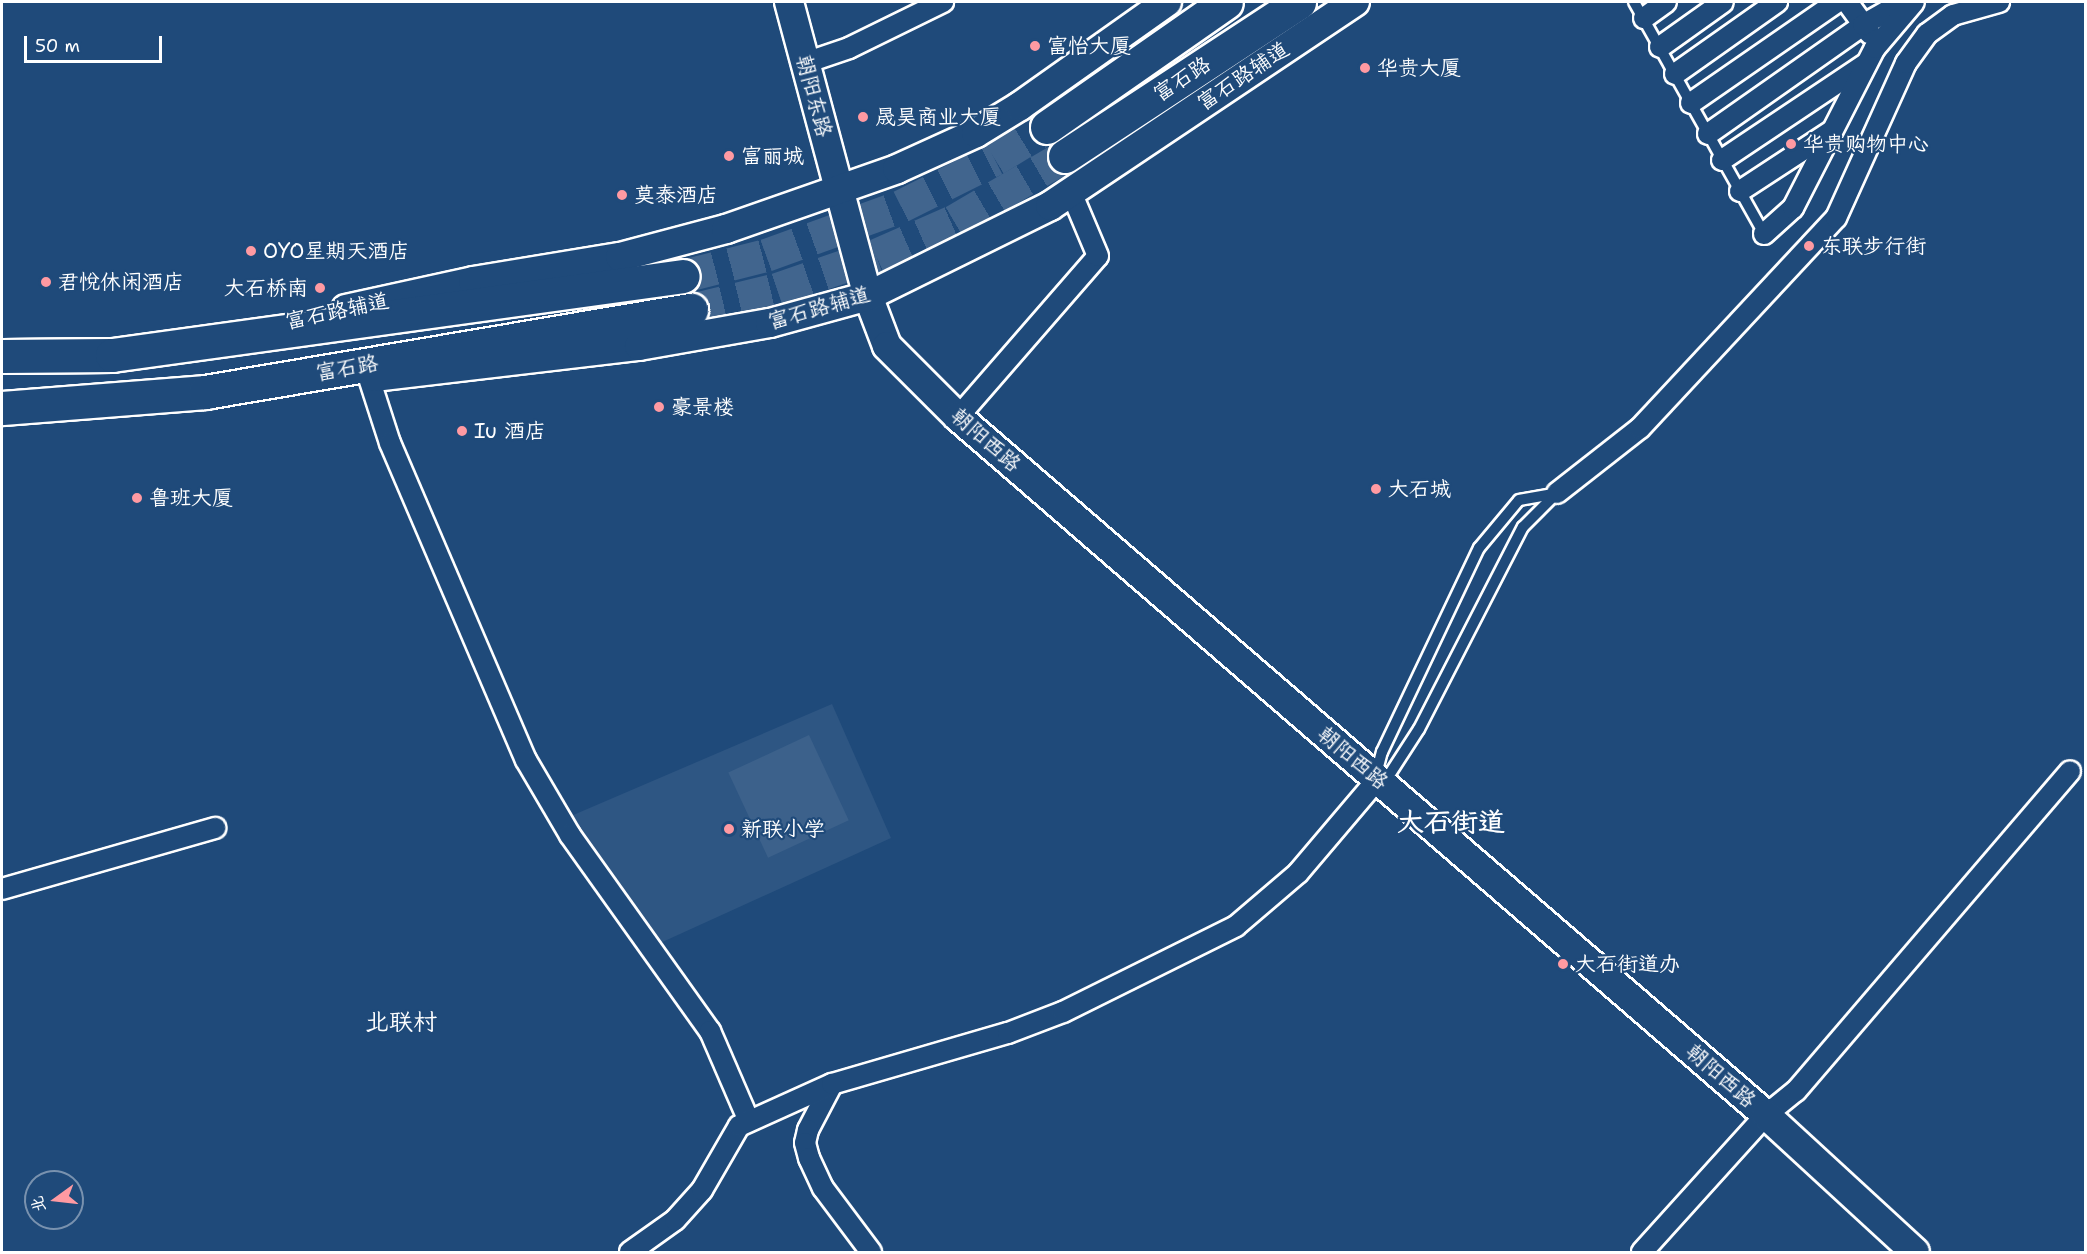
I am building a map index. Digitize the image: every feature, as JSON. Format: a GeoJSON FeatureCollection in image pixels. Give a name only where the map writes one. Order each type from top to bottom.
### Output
{"type":"FeatureCollection","features":[{"type":"Feature","properties":{"kind":"highway","name":"富石路"},"geometry":{"type":"LineString","coordinates":[[1047,127],[1226,2]]}},
{"type":"Feature","properties":{"kind":"highway","name":"富石路"},"geometry":{"type":"LineString","coordinates":[[1065,156],[1299,2]]}},
{"type":"Feature","properties":{"kind":"highway"},"geometry":{"type":"LineString","coordinates":[[2,356],[112,355],[198,341],[683,276]]}},
{"type":"Feature","properties":{"kind":"highway","name":"富石路"},"geometry":{"type":"LineString","coordinates":[[2,408],[205,392],[690,310]]}},
{"type":"Feature","properties":{"kind":"main road","name":"朝阳东路"},"geometry":{"type":"LineString","coordinates":[[789,2],[868,296]]}},
{"type":"Feature","properties":{"kind":"main road","name":"富石路辅道"},"geometry":{"type":"LineString","coordinates":[[198,341],[473,281],[620,257],[726,229],[839,190],[976,133],[1167,2]]}},
{"type":"Feature","properties":{"kind":"main road","name":"富石路辅道"},"geometry":{"type":"LineString","coordinates":[[205,392],[369,378],[639,346],[770,323],[868,296],[993,237],[1071,192],[1355,2]]}},
{"type":"Feature","properties":{"kind":"main road","name":"朝阳西路"},"geometry":{"type":"LineString","coordinates":[[868,296],[887,346],[958,417],[1766,1115],[1902,1248]]}},
{"type":"Feature","properties":{"kind":"street"},"geometry":{"type":"LineString","coordinates":[[805,63],[849,48],[943,2]]}},
{"type":"Feature","properties":{"kind":"street"},"geometry":{"type":"LineString","coordinates":[[1639,10],[1666,2]]}},
{"type":"Feature","properties":{"kind":"street"},"geometry":{"type":"LineString","coordinates":[[1660,47],[1723,2]]}},
{"type":"Feature","properties":{"kind":"street"},"geometry":{"type":"LineString","coordinates":[[1675,74],[1777,2]]}},
{"type":"Feature","properties":{"kind":"street"},"geometry":{"type":"LineString","coordinates":[[1691,103],[1837,2]]}},
{"type":"Feature","properties":{"kind":"street"},"geometry":{"type":"LineString","coordinates":[[1847,2],[1878,44]]}},
{"type":"Feature","properties":{"kind":"street"},"geometry":{"type":"LineString","coordinates":[[1708,134],[1863,25],[1903,2]]}},
{"type":"Feature","properties":{"kind":"street"},"geometry":{"type":"LineString","coordinates":[[1764,234],[1793,208],[1878,44],[1914,2]]}},
{"type":"Feature","properties":{"kind":"street"},"geometry":{"type":"LineString","coordinates":[[1557,493],[1640,428],[1836,218],[1906,63],[1927,34],[1953,15],[1999,2]]}},
{"type":"Feature","properties":{"kind":"street"},"geometry":{"type":"LineString","coordinates":[[1722,160],[1868,63]]}},
{"type":"Feature","properties":{"kind":"street"},"geometry":{"type":"LineString","coordinates":[[1740,191],[1834,129]]}},
{"type":"Feature","properties":{"kind":"street"},"geometry":{"type":"LineString","coordinates":[[958,417],[1098,256],[1071,192]]}},
{"type":"Feature","properties":{"kind":"street"},"geometry":{"type":"LineString","coordinates":[[369,378],[390,443],[526,760],[570,835],[710,1031],[749,1121]]}},
{"type":"Feature","properties":{"kind":"street"},"geometry":{"type":"LineString","coordinates":[[1642,1252],[1766,1115],[1796,1091],[2070,771]]}},
{"type":"Feature","properties":{"kind":"street"},"geometry":{"type":"LineString","coordinates":[[642,1250],[675,1220],[702,1190],[739,1126],[832,1084],[1008,1033],[1063,1012],[1236,926],[1298,873],[1381,782]]}},
{"type":"Feature","properties":{"kind":"street"},"geometry":{"type":"LineString","coordinates":[[2,889],[215,828]]}},
{"type":"Feature","properties":{"kind":"street"},"geometry":{"type":"LineString","coordinates":[[832,1084],[808,1130],[805,1143],[809,1158],[823,1188],[871,1252]]}},
{"type":"Feature","properties":{"kind":"lane"},"geometry":{"type":"LineString","coordinates":[[1639,10],[1764,234]]}},
{"type":"Feature","properties":{"kind":"lane"},"geometry":{"type":"LineString","coordinates":[[1557,493],[1523,527],[1430,709],[1381,782],[1375,770],[1382,752],[1479,548],[1519,500],[1557,493]]}},
{"type":"Feature","properties":{"kind":"shaded area","name":"新联小学"},"geometry":{"type":"Polygon","coordinates":[[[832,704],[891,838],[658,944],[564,819],[832,704]]]}},
{"type":"Feature","properties":{"kind":"shaded area"},"geometry":{"type":"Polygon","coordinates":[[[809,735],[849,820],[768,858],[728,773],[809,735]]]}},
{"type":"Feature","properties":{"kind":"tunnel"},"geometry":{"type":"LineString","coordinates":[[683,276],[766,255],[901,206],[995,159],[1047,127]]}},
{"type":"Feature","properties":{"kind":"tunnel"},"geometry":{"type":"LineString","coordinates":[[691,310],[777,289],[876,255],[954,221],[1065,156]]}},
{"type":"Feature","properties":{"kind":"place","name":"富怡大厦"},"geometry":{"type":"Point","coordinates":[1035,46]}},
{"type":"Feature","properties":{"kind":"place","name":"华贵大厦"},"geometry":{"type":"Point","coordinates":[1365,68]}},
{"type":"Feature","properties":{"kind":"place","name":"晟昊商业大厦"},"geometry":{"type":"Point","coordinates":[863,117]}},
{"type":"Feature","properties":{"kind":"place","name":"华贵购物中心"},"geometry":{"type":"Point","coordinates":[1791,144]}},
{"type":"Feature","properties":{"kind":"place","name":"富丽城"},"geometry":{"type":"Point","coordinates":[729,156]}},
{"type":"Feature","properties":{"kind":"place","name":"莫泰酒店"},"geometry":{"type":"Point","coordinates":[622,195]}},
{"type":"Feature","properties":{"kind":"place","name":"东联步行街"},"geometry":{"type":"Point","coordinates":[1809,246]}},
{"type":"Feature","properties":{"kind":"place","name":"OYO星期天酒店"},"geometry":{"type":"Point","coordinates":[251,251]}},
{"type":"Feature","properties":{"kind":"place","name":"君悦休闲酒店"},"geometry":{"type":"Point","coordinates":[46,282]}},
{"type":"Feature","properties":{"kind":"place","name":"大石桥南"},"geometry":{"type":"Point","coordinates":[320,288]}},
{"type":"Feature","properties":{"kind":"place","name":"豪景楼"},"geometry":{"type":"Point","coordinates":[659,407]}},
{"type":"Feature","properties":{"kind":"place","name":"Iu 酒店"},"geometry":{"type":"Point","coordinates":[462,431]}},
{"type":"Feature","properties":{"kind":"place","name":"大石城"},"geometry":{"type":"Point","coordinates":[1376,489]}},
{"type":"Feature","properties":{"kind":"place","name":"鲁班大厦"},"geometry":{"type":"Point","coordinates":[137,498]}},
{"type":"Feature","properties":{"kind":"place","name":"新联小学"},"geometry":{"type":"Point","coordinates":[729,829]}},
{"type":"Feature","properties":{"kind":"place","name":"大石街道办"},"geometry":{"type":"Point","coordinates":[1563,964]}},
{"type":"Feature","properties":{"kind":"district","name":"大石街道"},"geometry":{"type":"Point","coordinates":[1451,822]}},
{"type":"Feature","properties":{"kind":"district","name":"北联村"},"geometry":{"type":"Point","coordinates":[401,1023]}}]}
